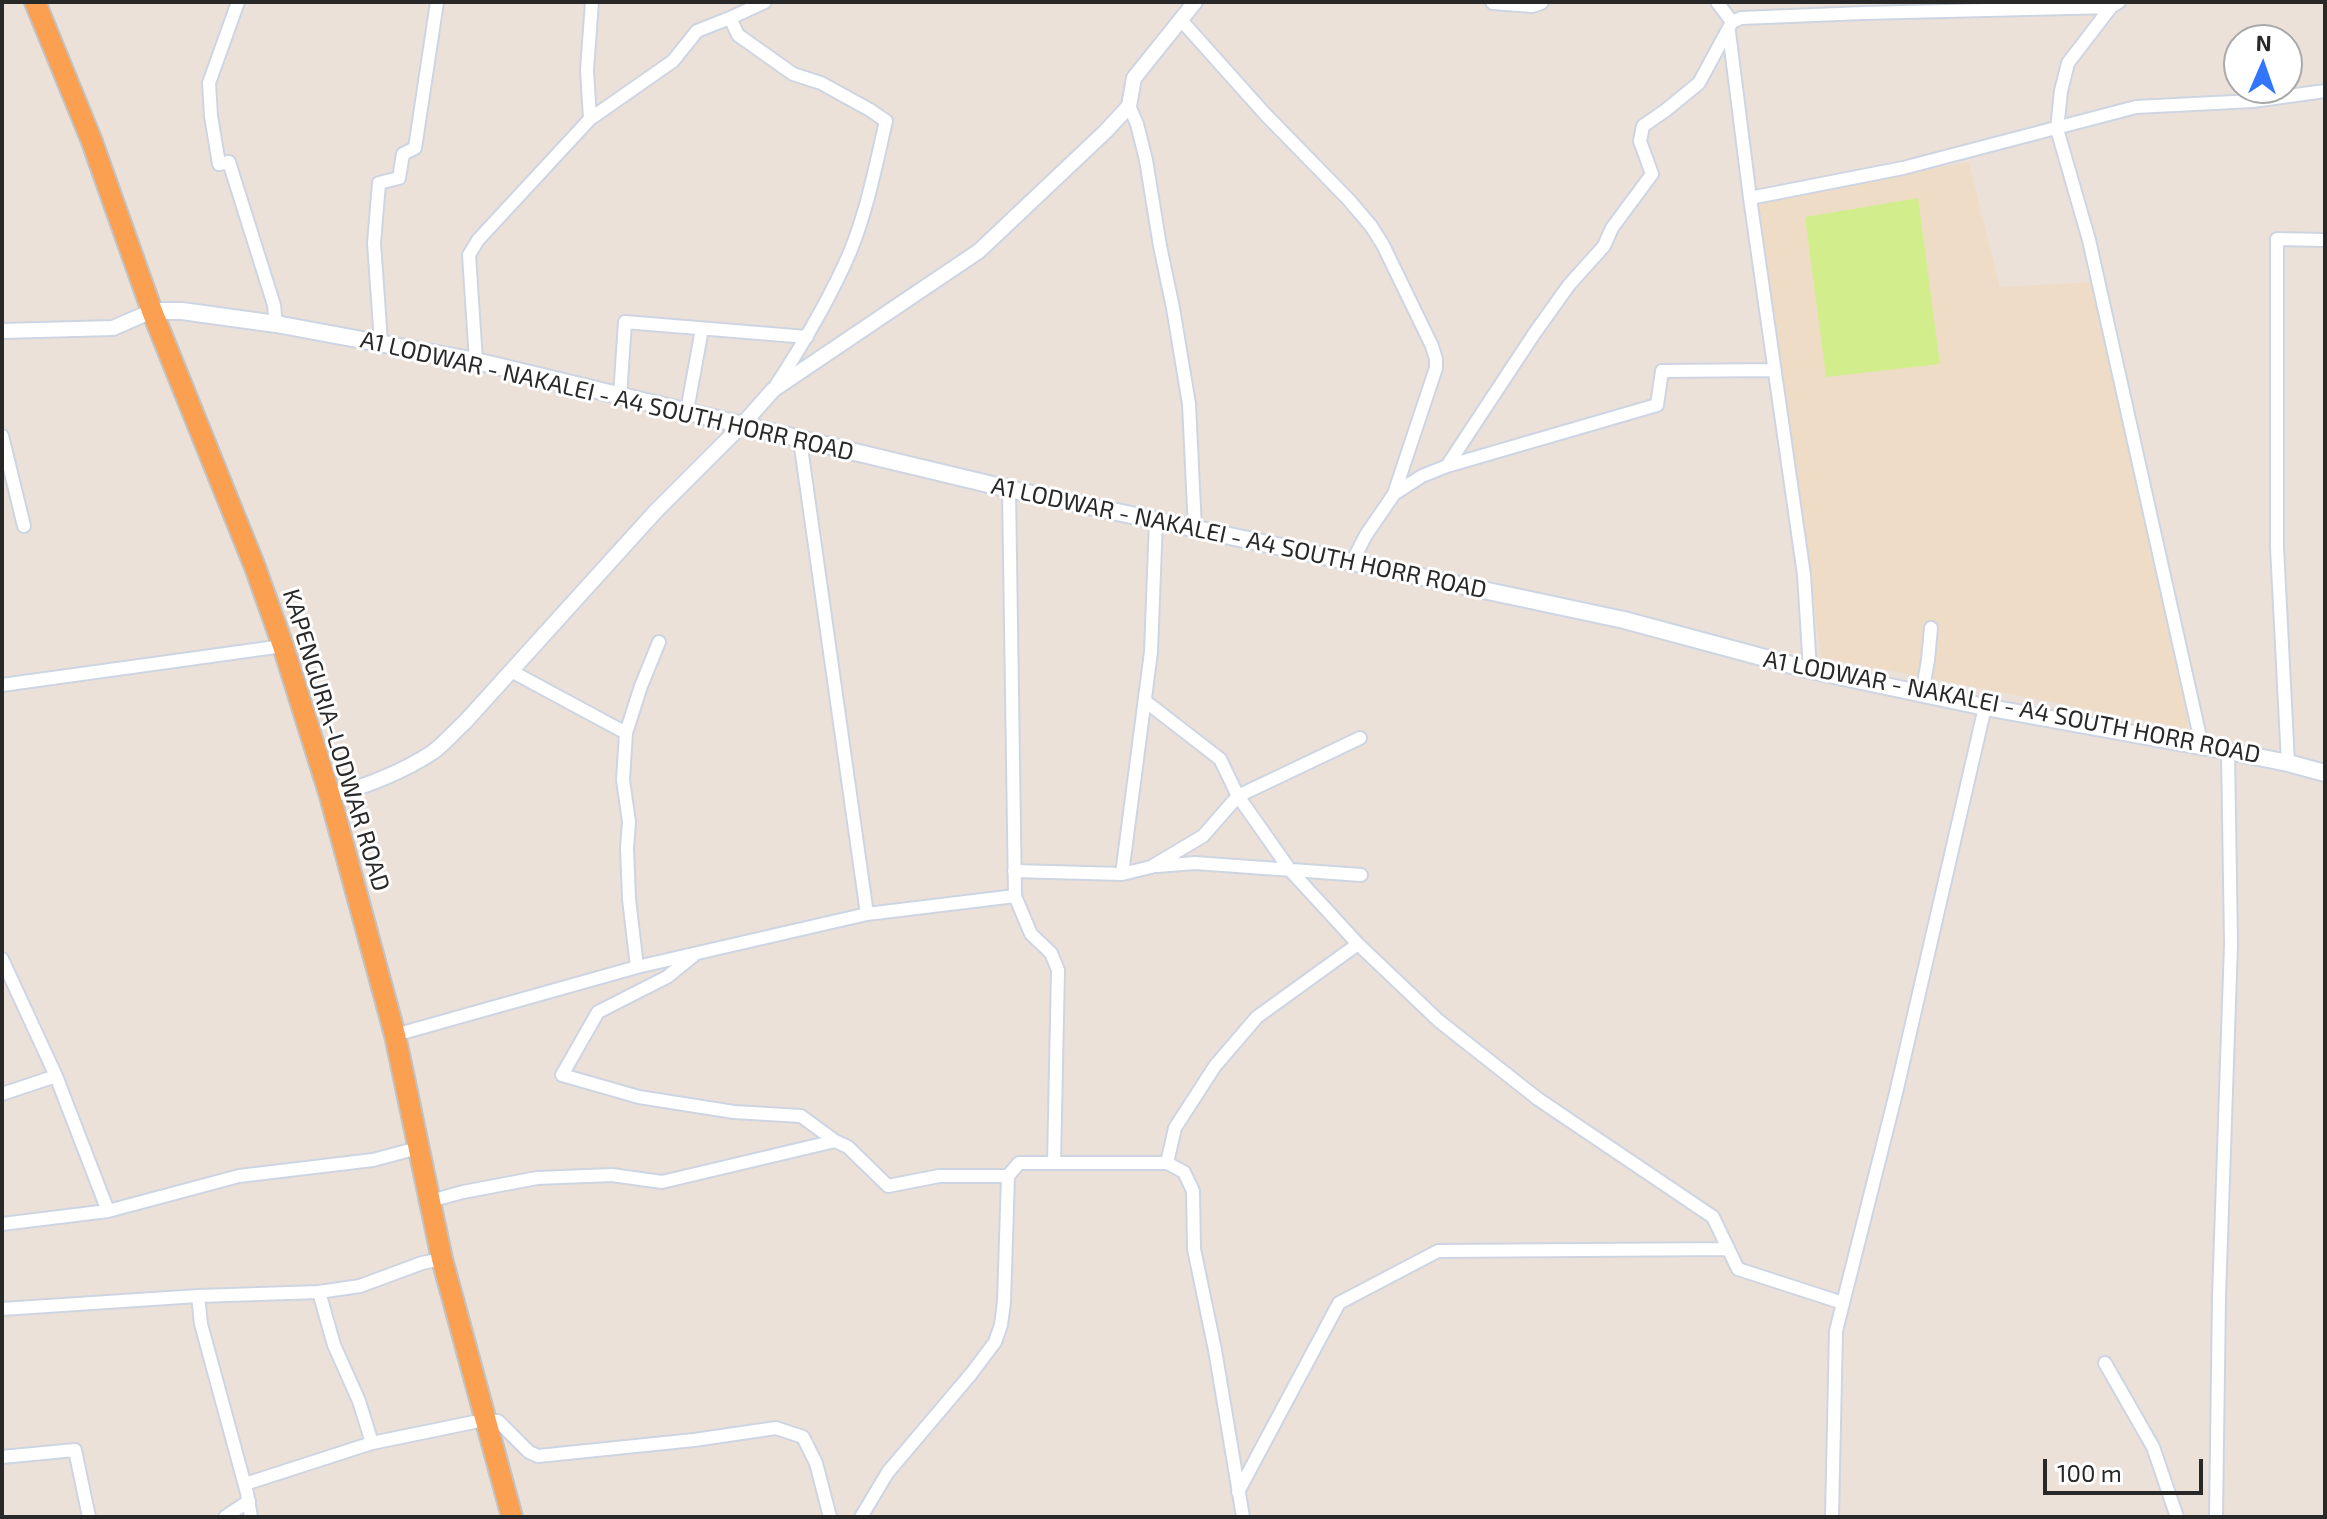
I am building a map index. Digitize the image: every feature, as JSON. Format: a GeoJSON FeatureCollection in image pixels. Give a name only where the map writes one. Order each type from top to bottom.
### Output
{"type":"FeatureCollection","features":[{"type":"Feature","properties":{"kind":"highway","name":"KAPENGURIA-LODWAR ROAD"},"geometry":{"type":"LineString","coordinates":[[35,2],[91,139],[152,311],[255,567],[283,646],[330,796],[395,1035],[442,1259],[512,1517]]}},
{"type":"Feature","properties":{"kind":"main road","name":"A1 LODWAR - NAKALEI - A4 SOUTH HORR ROAD"},"geometry":{"type":"LineString","coordinates":[[152,311],[182,311],[276,324],[476,361],[1009,489],[1624,620],[1810,670],[1985,707],[2228,751],[2325,773]]}},
{"type":"Feature","properties":{"kind":"street"},"geometry":{"type":"LineString","coordinates":[[238,2],[209,83],[211,116],[219,164],[229,162],[274,305],[276,324]]}},
{"type":"Feature","properties":{"kind":"street"},"geometry":{"type":"LineString","coordinates":[[381,342],[374,243],[379,183],[399,178],[403,154],[415,148],[437,2]]}},
{"type":"Feature","properties":{"kind":"street"},"geometry":{"type":"LineString","coordinates":[[590,119],[587,70],[592,2]]}},
{"type":"Feature","properties":{"kind":"street"},"geometry":{"type":"LineString","coordinates":[[476,361],[469,255],[478,240],[590,119],[673,61],[697,31],[765,2]]}},
{"type":"Feature","properties":{"kind":"street"},"geometry":{"type":"LineString","coordinates":[[773,390],[979,251],[1129,106],[1134,78],[1195,2]]}},
{"type":"Feature","properties":{"kind":"street"},"geometry":{"type":"LineString","coordinates":[[1493,2],[1532,5],[1541,2]]}},
{"type":"Feature","properties":{"kind":"street"},"geometry":{"type":"LineString","coordinates":[[1717,2],[1731,26],[1728,38],[1804,575],[1810,670]]}},
{"type":"Feature","properties":{"kind":"street"},"geometry":{"type":"LineString","coordinates":[[1785,2],[1785,16]]}},
{"type":"Feature","properties":{"kind":"street"},"geometry":{"type":"LineString","coordinates":[[1447,466],[1534,334],[1569,285],[1604,246],[1612,228],[1652,174],[1640,141],[1643,126],[1699,83],[1731,26],[1741,18],[1940,6],[2115,4]]}},
{"type":"Feature","properties":{"kind":"street"},"geometry":{"type":"LineString","coordinates":[[2115,4],[2068,63],[2057,129],[2089,240],[2202,746]]}},
{"type":"Feature","properties":{"kind":"street"},"geometry":{"type":"LineString","coordinates":[[330,796],[400,771],[435,750],[465,722],[646,523],[743,424],[773,390],[807,337],[850,251],[870,188],[886,121],[821,83],[793,74],[738,35],[730,18]]}},
{"type":"Feature","properties":{"kind":"street"},"geometry":{"type":"LineString","coordinates":[[1181,20],[1371,226],[1432,346],[1436,368],[1394,494],[1352,562]]}},
{"type":"Feature","properties":{"kind":"street"},"geometry":{"type":"LineString","coordinates":[[1750,198],[1903,168],[2136,107],[2253,101],[2325,91]]}},
{"type":"Feature","properties":{"kind":"street"},"geometry":{"type":"LineString","coordinates":[[1129,106],[1146,160],[1189,404],[1195,529]]}},
{"type":"Feature","properties":{"kind":"street"},"geometry":{"type":"LineString","coordinates":[[2288,763],[2277,547],[2277,239],[2325,240]]}},
{"type":"Feature","properties":{"kind":"street"},"geometry":{"type":"LineString","coordinates":[[2,331],[113,328],[152,311]]}},
{"type":"Feature","properties":{"kind":"street"},"geometry":{"type":"LineString","coordinates":[[620,396],[625,322],[807,337]]}},
{"type":"Feature","properties":{"kind":"street"},"geometry":{"type":"LineString","coordinates":[[687,411],[702,329]]}},
{"type":"Feature","properties":{"kind":"street"},"geometry":{"type":"LineString","coordinates":[[1394,494],[1422,476],[1447,466],[1657,405],[1662,371],[1774,370]]}},
{"type":"Feature","properties":{"kind":"street"},"geometry":{"type":"LineString","coordinates":[[2,436],[24,526]]}},
{"type":"Feature","properties":{"kind":"street"},"geometry":{"type":"LineString","coordinates":[[800,440],[867,914]]}},
{"type":"Feature","properties":{"kind":"street"},"geometry":{"type":"LineString","coordinates":[[1009,489],[1015,896],[1031,934],[1051,953],[1058,970],[1054,1163]]}},
{"type":"Feature","properties":{"kind":"street"},"geometry":{"type":"LineString","coordinates":[[1122,874],[1151,652],[1156,520]]}},
{"type":"Feature","properties":{"kind":"street"},"geometry":{"type":"LineString","coordinates":[[1922,694],[1931,628]]}},
{"type":"Feature","properties":{"kind":"street"},"geometry":{"type":"LineString","coordinates":[[637,967],[629,899],[629,822],[623,780],[626,733],[659,642]]}},
{"type":"Feature","properties":{"kind":"street"},"geometry":{"type":"LineString","coordinates":[[2,685],[283,646]]}},
{"type":"Feature","properties":{"kind":"street"},"geometry":{"type":"LineString","coordinates":[[511,671],[626,733]]}},
{"type":"Feature","properties":{"kind":"street"},"geometry":{"type":"LineString","coordinates":[[1145,701],[1220,759],[1238,796],[1290,870],[1358,944],[1439,1021],[1538,1099],[1713,1217],[1738,1269],[1843,1303]]}},
{"type":"Feature","properties":{"kind":"street"},"geometry":{"type":"LineString","coordinates":[[1832,1517],[1836,1331],[1899,1079],[1985,707]]}},
{"type":"Feature","properties":{"kind":"street"},"geometry":{"type":"LineString","coordinates":[[1151,867],[1203,836],[1238,796],[1360,738]]}},
{"type":"Feature","properties":{"kind":"street"},"geometry":{"type":"LineString","coordinates":[[2216,1517],[2218,1313],[2231,944],[2228,751]]}},
{"type":"Feature","properties":{"kind":"street"},"geometry":{"type":"LineString","coordinates":[[1014,871],[1122,874],[1151,867],[1195,863],[1361,875]]}},
{"type":"Feature","properties":{"kind":"street"},"geometry":{"type":"LineString","coordinates":[[395,1035],[637,967],[867,914],[1015,896]]}},
{"type":"Feature","properties":{"kind":"street"},"geometry":{"type":"LineString","coordinates":[[1167,1163],[1175,1128],[1215,1066],[1257,1017],[1358,944]]}},
{"type":"Feature","properties":{"kind":"street"},"geometry":{"type":"LineString","coordinates":[[696,954],[667,977],[598,1012],[562,1075],[639,1097],[734,1112],[801,1116],[848,1147],[888,1186],[939,1176],[1008,1176]]}},
{"type":"Feature","properties":{"kind":"street"},"geometry":{"type":"LineString","coordinates":[[2,959],[56,1076],[108,1211]]}},
{"type":"Feature","properties":{"kind":"street"},"geometry":{"type":"LineString","coordinates":[[2,1094],[56,1076]]}},
{"type":"Feature","properties":{"kind":"street"},"geometry":{"type":"LineString","coordinates":[[430,1201],[537,1178],[612,1175],[662,1182],[835,1141]]}},
{"type":"Feature","properties":{"kind":"street"},"geometry":{"type":"LineString","coordinates":[[2,1224],[108,1211],[239,1176],[373,1160],[418,1148]]}},
{"type":"Feature","properties":{"kind":"street"},"geometry":{"type":"LineString","coordinates":[[861,1517],[888,1472],[995,1342],[1004,1302],[1008,1176],[1019,1163],[1167,1163],[1184,1172],[1193,1191],[1194,1249],[1215,1350],[1243,1517]]}},
{"type":"Feature","properties":{"kind":"street"},"geometry":{"type":"LineString","coordinates":[[1238,1492],[1339,1303],[1438,1251],[1728,1249]]}},
{"type":"Feature","properties":{"kind":"street"},"geometry":{"type":"LineString","coordinates":[[2,1309],[198,1296],[319,1292],[360,1286],[422,1263],[442,1259]]}},
{"type":"Feature","properties":{"kind":"street"},"geometry":{"type":"LineString","coordinates":[[319,1292],[334,1345],[359,1401],[372,1443]]}},
{"type":"Feature","properties":{"kind":"street"},"geometry":{"type":"LineString","coordinates":[[198,1296],[201,1324],[245,1484],[251,1517]]}},
{"type":"Feature","properties":{"kind":"street"},"geometry":{"type":"LineString","coordinates":[[2105,1363],[2153,1447],[2177,1517]]}},
{"type":"Feature","properties":{"kind":"street"},"geometry":{"type":"LineString","coordinates":[[245,1484],[372,1443],[484,1420],[498,1421],[529,1452],[538,1456],[776,1428],[803,1437],[816,1463],[830,1517]]}},
{"type":"Feature","properties":{"kind":"street"},"geometry":{"type":"LineString","coordinates":[[2,1457],[75,1450],[89,1517]]}},
{"type":"Feature","properties":{"kind":"street"},"geometry":{"type":"LineString","coordinates":[[225,1517],[249,1501]]}},
{"type":"Feature","properties":{"kind":"shaded area"},"geometry":{"type":"Polygon","coordinates":[[[1969,162],[2000,287],[2094,282],[2185,697],[2188,729],[1821,657],[1757,199],[1969,162]]]}},
{"type":"Feature","properties":{"kind":"green space"},"geometry":{"type":"Polygon","coordinates":[[[1918,198],[1940,364],[1826,377],[1805,217],[1918,198]]]}}]}
